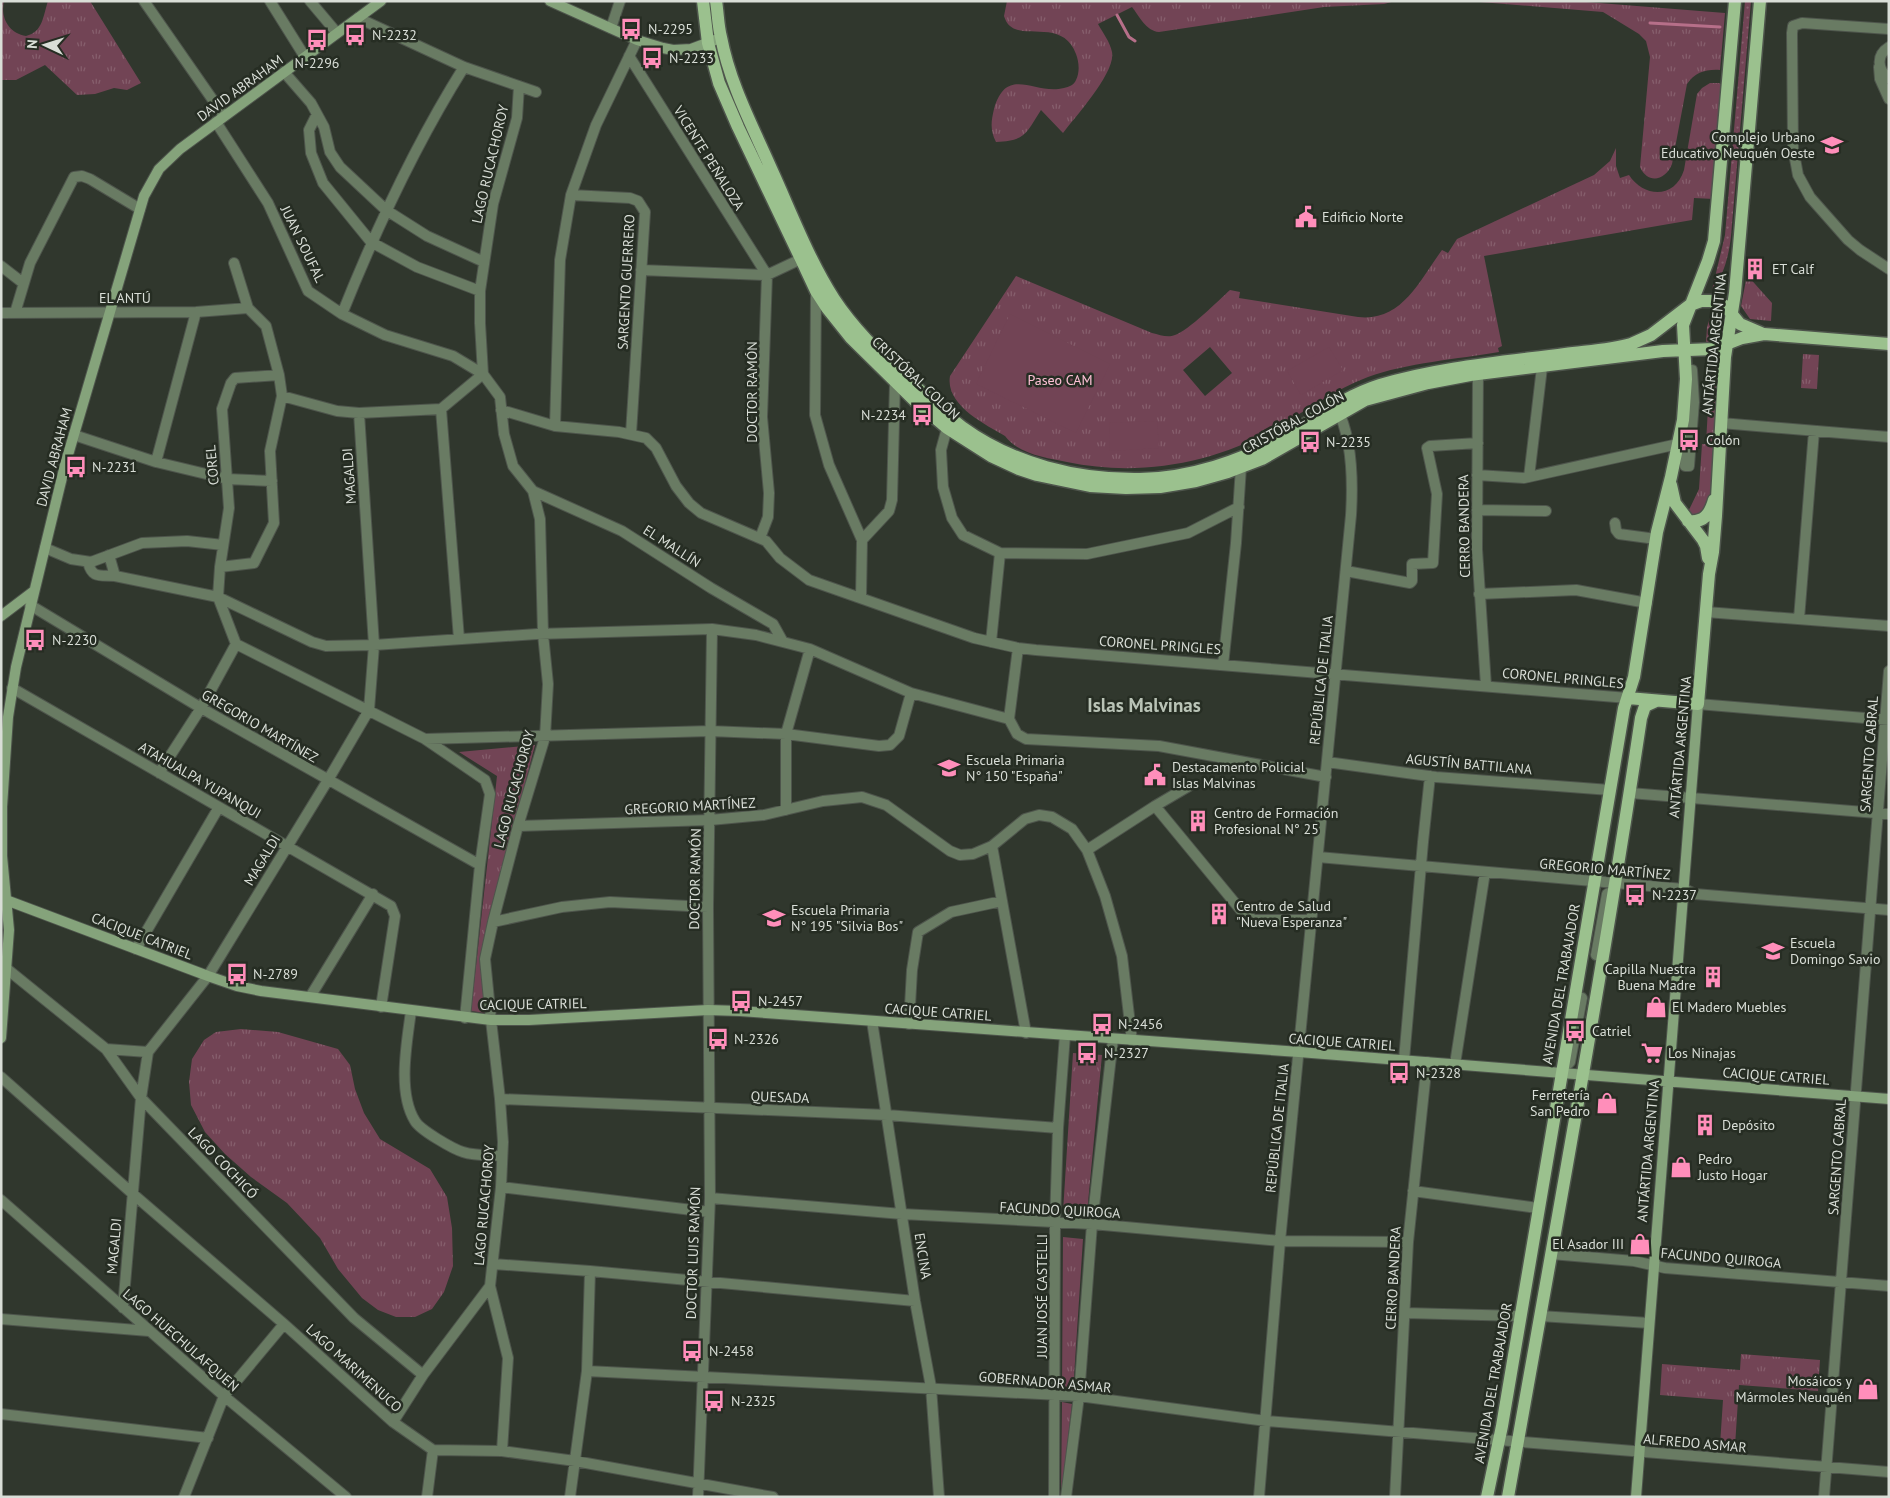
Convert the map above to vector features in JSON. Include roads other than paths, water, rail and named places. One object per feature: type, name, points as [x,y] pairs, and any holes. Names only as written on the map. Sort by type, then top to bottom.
[{"type":"main road","name":"DAVID ABRAHAM","points":[[1,1038],[9,930],[3,898],[3,780],[12,688],[30,605],[74,435],[140,209],[151,182],[159,169],[180,149],[381,1]]},
{"type":"main road","points":[[550,1],[637,40],[658,47],[674,50],[691,49],[714,40]]},
{"type":"main road","points":[[703,1],[714,40]]},
{"type":"main road","points":[[711,1],[714,40]]},
{"type":"main road","points":[[714,40],[716,1]]},
{"type":"main road","name":"ANTÁRTIDA ARGENTINA","points":[[1672,477],[1684,409],[1686,369],[1678,350],[1682,330],[1714,241],[1735,1]]},
{"type":"main road","name":"ANTÁRTIDA ARGENTINA","points":[[1636,1497],[1698,704],[1708,582],[1713,552],[1727,345],[1732,313],[1760,1]]},
{"type":"main road","name":"CRISTÓBAL COLÓN","points":[[714,40],[729,68],[746,112],[811,257],[836,301],[866,340],[950,418],[991,445],[1023,460],[1071,473],[1116,478],[1156,478],[1203,469],[1240,458],[1270,445],[1337,409],[1385,394],[1478,370],[1543,361],[1631,344],[1651,335],[1690,306],[1701,301],[1711,301],[1725,306],[1743,326],[1764,334]]},
{"type":"main road","name":"CRISTÓBAL COLÓN","points":[[714,40],[719,83],[816,291],[851,338],[895,382],[947,428],[977,449],[1019,469],[1053,479],[1090,486],[1160,487],[1196,481],[1241,467],[1276,452],[1337,409]]},
{"type":"main road","name":"CRISTÓBAL COLÓN","points":[[1543,361],[1678,350],[1714,349],[1742,338],[1764,334],[1889,344]]},
{"type":"main road","points":[[1672,477],[1671,490],[1673,500],[1706,546],[1708,582]]},
{"type":"main road","name":"AVENIDA DEL TRABAJADOR","points":[[1487,1497],[1499,1440],[1624,708],[1636,668],[1656,539],[1672,477]]},
{"type":"main road","points":[[1688,520],[1698,521],[1705,518],[1712,508],[1716,493]]},
{"type":"main road","points":[[1,616],[34,591]]},
{"type":"main road","name":"CORONEL PRINGLES","points":[[1628,698],[1698,704]]},
{"type":"main road","points":[[1508,1497],[1616,884],[1642,714],[1645,706],[1656,700]]},
{"type":"main road","name":"CACIQUE CATRIEL","points":[[3,898],[208,976],[249,989],[464,1018],[516,1020],[708,1010],[740,1011],[1889,1098]]},
{"type":"street","name":"JUAN SOUFAL","points":[[144,1],[220,119],[268,202],[308,291],[342,314],[385,335],[453,356],[483,374]]},
{"type":"street","points":[[270,1],[305,57]]},
{"type":"street","points":[[310,1],[337,33]]},
{"type":"street","points":[[611,28],[620,1]]},
{"type":"street","points":[[358,18],[464,67],[536,92]]},
{"type":"street","points":[[1889,29],[1799,23],[1792,28],[1793,148],[1798,175],[1810,197],[1848,240],[1889,269]]},
{"type":"street","points":[[555,426],[560,260],[571,195],[596,125],[637,40]]},
{"type":"street","points":[[1889,47],[1882,53],[1879,64],[1880,79],[1889,99]]},
{"type":"street","name":"VICENTE PEÑALOZA","points":[[628,56],[767,275]]},
{"type":"street","points":[[1879,64],[1883,74],[1889,78]]},
{"type":"street","points":[[342,314],[386,210],[448,92],[464,67]]},
{"type":"street","points":[[284,72],[311,103],[324,127],[330,152],[340,167],[386,210],[427,236],[484,262]]},
{"type":"street","name":"LAGO RUCACHOROY","points":[[394,1422],[423,1375],[490,1286],[501,1186],[503,1142],[485,959],[518,826],[545,737],[548,684],[543,634],[540,519],[533,491],[513,466],[504,434],[500,397],[483,374],[480,291],[492,204],[517,118],[519,86]]},
{"type":"street","points":[[317,114],[310,130],[311,153],[323,183],[371,242],[417,267],[480,291]]},
{"type":"street","points":[[15,313],[23,283],[36,252],[74,177],[82,176],[90,179],[140,209]]},
{"type":"street","name":"SARGENTO GUERRERO","points":[[571,195],[630,198],[638,201],[646,212],[631,434]]},
{"type":"street","points":[[641,270],[767,275],[801,259]]},
{"type":"street","points":[[220,567],[254,563],[274,523],[270,451],[282,396],[279,375],[266,326],[248,308],[234,263]]},
{"type":"street","points":[[1,266],[23,283]]},
{"type":"street","name":"DOCTOR RAMÓN","points":[[760,538],[768,517],[769,494],[762,418],[767,275]]},
{"type":"street","points":[[816,291],[815,415],[829,465],[862,540],[861,598]]},
{"type":"street","name":"EL ANTÚ","points":[[1,313],[196,312],[248,308]]},
{"type":"street","points":[[156,462],[196,312]]},
{"type":"street","points":[[1529,477],[1543,361]]},
{"type":"street","name":"CERRO BANDERA","points":[[1478,370],[1477,510],[1479,594],[1486,686]]},
{"type":"street","points":[[1692,370],[1693,407],[1689,466],[1685,466],[1692,370]]},
{"type":"street","points":[[282,396],[337,411],[359,414],[441,409],[483,374]]},
{"type":"street","name":"COREL","points":[[218,597],[220,567],[230,508],[222,410],[231,383],[235,378],[240,376],[279,375]]},
{"type":"street","points":[[862,540],[889,511],[892,500],[895,382]]},
{"type":"street","points":[[441,409],[460,639]]},
{"type":"street","name":"REPÚBLICA DE ITALIA","points":[[1259,1497],[1280,1240],[1352,507],[1352,480],[1343,425],[1337,409]]},
{"type":"street","name":"CORONEL PRINGLES","points":[[501,410],[555,426],[631,434],[646,438],[656,448],[676,486],[688,503],[701,514],[766,541],[780,558],[809,580],[974,638],[1018,648],[1628,698]]},
{"type":"street","name":"MAGALDI","points":[[123,1308],[141,1098],[148,1052],[208,976],[369,710],[374,645],[359,414]]},
{"type":"street","points":[[1721,424],[1889,437]]},
{"type":"street","points":[[947,428],[941,450],[943,487],[952,518],[963,535],[1000,553],[1087,554],[1188,533],[1239,507]]},
{"type":"street","points":[[1799,619],[1814,431]]},
{"type":"street","points":[[74,435],[156,462],[227,480],[272,481]]},
{"type":"street","points":[[1346,571],[1410,583],[1412,581],[1412,564],[1434,563],[1436,494],[1427,448],[1430,446],[1478,443]]},
{"type":"street","points":[[1477,476],[1529,477],[1678,444]]},
{"type":"street","points":[[1223,665],[1239,507],[1241,467]]},
{"type":"street","name":"EL MALLÍN","points":[[533,491],[622,531],[711,588],[773,624],[784,642]]},
{"type":"street","points":[[1477,510],[1546,511]]},
{"type":"street","points":[[1615,522],[1616,531],[1620,534],[1656,539]]},
{"type":"street","points":[[45,548],[71,559],[91,562],[142,543],[187,541],[223,545]]},
{"type":"street","points":[[991,642],[1000,553]]},
{"type":"street","points":[[109,555],[115,576]]},
{"type":"street","points":[[88,562],[90,571],[94,575],[115,576],[218,597],[312,642],[326,646],[374,645],[543,634],[712,629],[756,635],[810,649],[911,693],[1010,718]]},
{"type":"street","points":[[1479,594],[1576,590],[1646,603]]},
{"type":"street","points":[[218,597],[236,644],[425,739],[485,780],[490,794],[480,865],[464,1018]]},
{"type":"street","name":"GREGORIO MARTÍNEZ","points":[[30,605],[201,708],[480,865]]},
{"type":"street","points":[[1706,612],[1889,626]]},
{"type":"street","name":"DOCTOR RAMÓN","points":[[708,1010],[712,629]]},
{"type":"street","points":[[159,773],[201,708],[236,644]]},
{"type":"street","points":[[1018,648],[1010,718],[1017,734],[1026,738],[1159,746],[1326,777]]},
{"type":"street","points":[[786,810],[786,734],[810,649]]},
{"type":"street","name":"SARGENTO CABRAL","points":[[1824,1497],[1870,908],[1887,719],[1889,671]]},
{"type":"street","name":"ATAHUALPA YUPANQUI","points":[[12,688],[391,906],[395,916],[381,1006]]},
{"type":"street","points":[[425,739],[710,731],[786,734],[880,746],[890,745],[899,736],[911,693]]},
{"type":"street","name":"CORONEL PRINGLES","points":[[1698,704],[1887,719]]},
{"type":"street","name":"AGUSTÍN BATTILANA","points":[[1327,762],[1430,776],[1610,790]]},
{"type":"street","points":[[1404,1060],[1420,867],[1430,776]]},
{"type":"street","points":[[1087,850],[1189,786]]},
{"type":"street","points":[[1630,793],[1889,814]]},
{"type":"street","name":"GREGORIO MARTÍNEZ","points":[[518,826],[710,820],[764,815],[824,801],[862,797],[886,805],[950,851],[960,855],[973,854],[992,846]]},
{"type":"street","points":[[1155,806],[1244,914],[1254,920],[1312,920]]},
{"type":"street","points":[[136,949],[219,807]]},
{"type":"street","points":[[1026,1033],[992,846],[1025,819],[1039,815],[1052,817],[1072,829],[1087,850],[1105,896],[1122,956],[1132,1041]]},
{"type":"street","name":"GREGORIO MARTÍNEZ","points":[[1318,857],[1684,889],[1695,894],[1889,910]]},
{"type":"street","points":[[1455,1064],[1485,872]]},
{"type":"street","points":[[1609,893],[1611,895],[1601,956],[1596,955],[1607,894],[1609,893]]},
{"type":"street","points":[[310,997],[373,894]]},
{"type":"street","points":[[910,1024],[912,970],[918,932],[950,912],[1002,901]]},
{"type":"street","points":[[493,922],[562,907],[610,902],[708,907]]},
{"type":"street","name":"LAGO COCHICÓ","points":[[7,969],[106,1049],[141,1098],[354,1318],[423,1375]]},
{"type":"street","points":[[1577,997],[1582,998],[1570,1062],[1568,1064],[1566,1062],[1577,997]]},
{"type":"street","points":[[411,1010],[404,1073],[407,1096],[415,1122],[436,1138],[464,1152],[502,1156]]},
{"type":"street","name":"DOCTOR LUIS RAMÓN","points":[[698,1497],[710,1198],[708,1010]]},
{"type":"street","name":"ENCINA","points":[[872,1021],[915,1301],[931,1388],[939,1497]]},
{"type":"street","name":"JUAN JOSÉ CASTELLI","points":[[1054,1497],[1056,1395],[1055,1223],[1058,1128],[1065,1035]]},
{"type":"street","points":[[1066,1497],[1079,1396],[1092,1224],[1113,1039]]},
{"type":"street","points":[[106,1049],[148,1052]]},
{"type":"street","name":"CERRO BANDERA","points":[[1395,1497],[1408,1242],[1427,1062]]},
{"type":"street","name":"LAGO MARIMENUCO","points":[[1,1077],[394,1422],[433,1450]]},
{"type":"street","name":"QUESADA","points":[[500,1099],[887,1115],[1058,1128]]},
{"type":"street","points":[[501,1186],[709,1212]]},
{"type":"street","points":[[1413,1192],[1538,1208]]},
{"type":"street","name":"FACUNDO QUIROGA","points":[[710,1198],[902,1214],[1092,1224],[1280,1240],[1408,1242]]},
{"type":"street","name":"LAGO HUECHULAFQUEN","points":[[1,1200],[224,1396],[346,1497]]},
{"type":"street","name":"FACUNDO QUIROGA","points":[[1551,1254],[1634,1261],[1654,1266],[1889,1286]]},
{"type":"street","points":[[493,1264],[915,1301]]},
{"type":"street","points":[[570,1497],[587,1371],[590,1271]]},
{"type":"street","points":[[490,1286],[508,1358],[502,1451]]},
{"type":"street","points":[[1405,1313],[1520,1316]]},
{"type":"street","points":[[1540,1316],[1649,1323]]},
{"type":"street","points":[[1,1319],[149,1330]]},
{"type":"street","points":[[184,1497],[224,1396],[284,1324]]},
{"type":"street","name":"GOBERNADOR ASMAR","points":[[587,1371],[1079,1396],[1266,1421],[1499,1440]]},
{"type":"street","points":[[1,1414],[208,1438]]},
{"type":"street","name":"ALFREDO ASMAR","points":[[1499,1440],[1889,1472]]},
{"type":"street","points":[[427,1497],[433,1450],[502,1451],[576,1461],[773,1497]]},
{"type":"waterway","points":[[1117,15],[1129,37],[1135,41]]},
{"type":"waterway","points":[[1650,23],[1720,27]]},
{"type":"place","name":"N-2295","points":[[631,29]]},
{"type":"place","name":"N-2232","points":[[355,35]]},
{"type":"place","name":"N-2296","points":[[317,40]]},
{"type":"place","name":"N-2233","points":[[652,58]]},
{"type":"place","name":"Complejo Urbano Educativo Neuquén Oeste","points":[[1832,145]]},
{"type":"place","name":"Edificio Norte","points":[[1306,217]]},
{"type":"place","name":"ET Calf","points":[[1755,269]]},
{"type":"place","name":"N-2234","points":[[922,415]]},
{"type":"place","name":"Colón","points":[[1689,440]]},
{"type":"place","name":"N-2235","points":[[1310,442]]},
{"type":"place","name":"N-2231","points":[[76,467]]},
{"type":"place","name":"N-2230","points":[[35,640]]},
{"type":"place","name":"Escuela Primaria N° 150 \"España\"","points":[[949,768]]},
{"type":"place","name":"Destacamento Policial Islas Malvinas","points":[[1155,775]]},
{"type":"place","name":"Centro de Formación Profesional N° 25","points":[[1198,821]]},
{"type":"place","name":"N-2237","points":[[1635,895]]},
{"type":"place","name":"Centro de Salud \"Nueva Esperanza\"","points":[[1219,914]]},
{"type":"place","name":"Escuela Primaria N° 195 \"Silvia Bos\"","points":[[774,918]]},
{"type":"place","name":"Escuela Domingo Savio","points":[[1773,951]]},
{"type":"place","name":"N-2789","points":[[237,974]]},
{"type":"place","name":"Capilla Nuestra Buena Madre","points":[[1713,977]]},
{"type":"place","name":"N-2457","points":[[741,1001]]},
{"type":"place","name":"El Madero Muebles","points":[[1656,1007]]},
{"type":"place","name":"N-2456","points":[[1102,1024]]},
{"type":"place","name":"Catriel","points":[[1575,1031]]},
{"type":"place","name":"N-2326","points":[[718,1039]]},
{"type":"place","name":"N-2327","points":[[1087,1053]]},
{"type":"place","name":"Los Ninajas","points":[[1652,1053]]},
{"type":"place","name":"N-2328","points":[[1399,1073]]},
{"type":"place","name":"Ferretería San Pedro","points":[[1607,1103]]},
{"type":"place","name":"Depósito","points":[[1705,1125]]},
{"type":"place","name":"Pedro Justo Hogar","points":[[1681,1167]]},
{"type":"place","name":"El Asador III","points":[[1640,1244]]},
{"type":"place","name":"N-2458","points":[[692,1351]]},
{"type":"place","name":"Mosáicos y Mármoles Neuquén","points":[[1868,1389]]},
{"type":"place","name":"N-2325","points":[[714,1401]]},
{"type":"district","name":"Islas Malvinas","points":[[1144,705]]},
{"type":"park label","name":"Paseo CAM","points":[[1060,380]]}]
